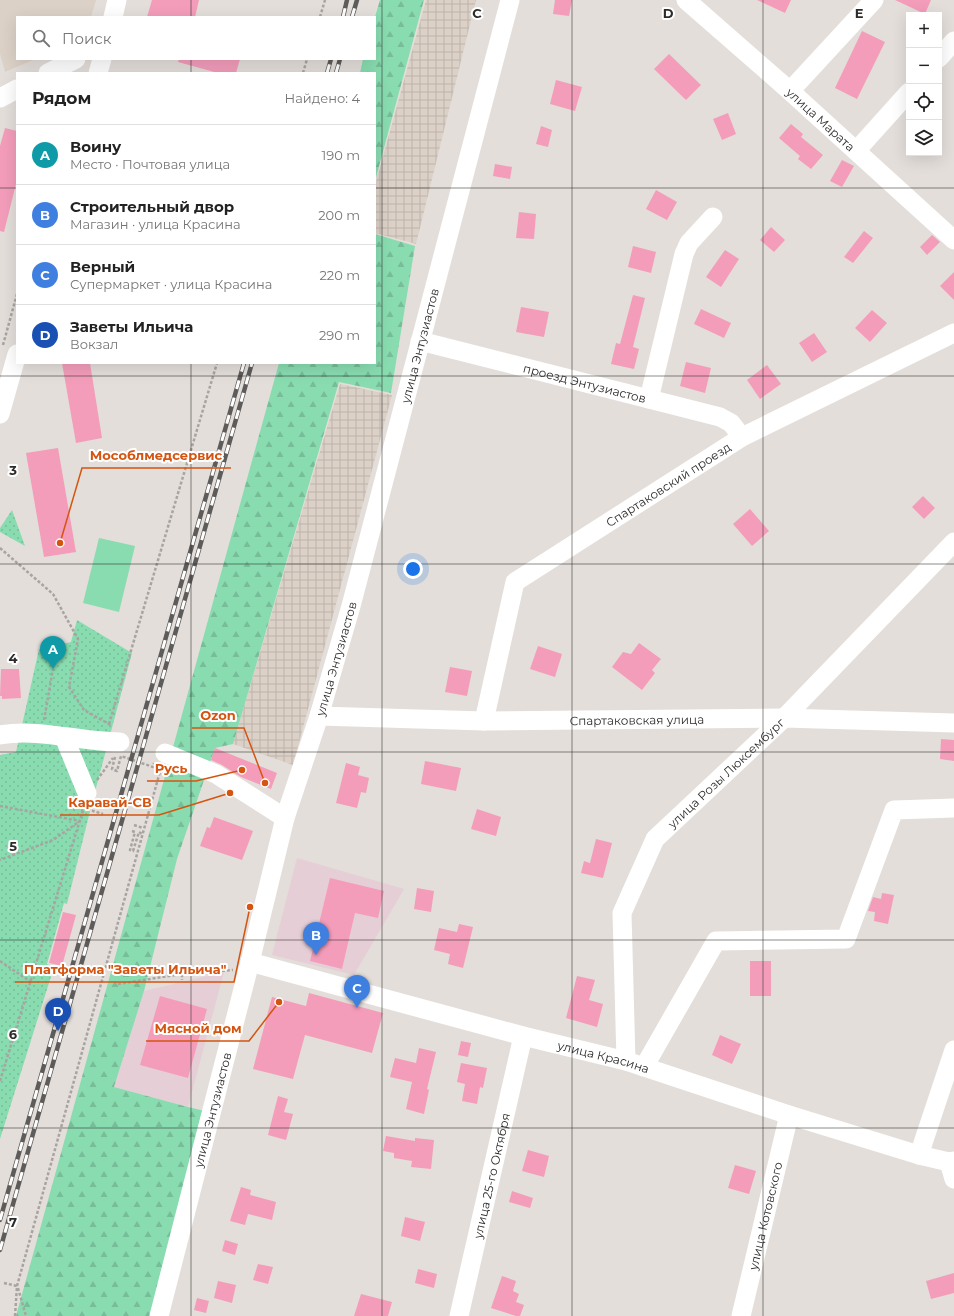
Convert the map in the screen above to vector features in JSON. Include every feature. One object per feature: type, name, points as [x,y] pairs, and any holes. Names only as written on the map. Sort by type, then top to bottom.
[{"type":"street","points":[[113,16],[117,0]]},
{"type":"street","name":"улица Энтузиастов","points":[[159,1316],[249,966],[285,818],[319,716],[351,606],[510,0]]},
{"type":"street","points":[[790,91],[874,0]]},
{"type":"street","name":"улица Марата","points":[[697,4],[954,240]]},
{"type":"street","points":[[942,55],[954,41]]},
{"type":"street","points":[[50,72],[74,60]]},
{"type":"street","points":[[98,72],[102,60]]},
{"type":"street","points":[[0,98],[16,90]]},
{"type":"street","points":[[856,151],[906,95]]},
{"type":"street","points":[[649,399],[684,254],[689,243],[713,217]]},
{"type":"street","name":"Спартаковский проезд","points":[[484,721],[516,582],[742,437],[954,333]]},
{"type":"street","name":"проезд Энтузиастов","points":[[420,341],[720,417],[731,423],[742,437]]},
{"type":"street","points":[[0,414],[10,352]]},
{"type":"street","name":"улица Розы Люксембург","points":[[626,1060],[622,913],[655,839],[784,718],[954,542]]},
{"type":"street","name":"Спартаковская улица","points":[[319,716],[484,721],[784,718],[954,723]]},
{"type":"street","points":[[0,735],[14,732],[118,742]]},
{"type":"street","points":[[64,737],[87,793]]},
{"type":"street","points":[[165,752],[216,774],[285,818]]},
{"type":"street","points":[[644,1067],[716,942],[846,939],[894,810],[954,808]]},
{"type":"street","name":"улица Красина","points":[[249,966],[523,1036],[626,1060],[952,1167]]},
{"type":"street","name":"улица 25-го Октября","points":[[459,1316],[523,1036]]},
{"type":"street","points":[[919,1155],[954,1050]]},
{"type":"street","name":"улица Котовского","points":[[741,1316],[790,1115]]},
{"type":"path","points":[[320,16],[325,0]]},
{"type":"path","points":[[303,72],[307,60]]},
{"type":"path","points":[[10,352],[16,302]]},
{"type":"path","points":[[109,724],[217,364]]},
{"type":"path","points":[[0,548],[53,594],[78,639],[69,688],[84,710],[109,724],[116,734],[118,742],[112,769],[118,771],[121,756],[153,767],[158,750],[165,752],[17,1286],[15,1316]]},
{"type":"path","points":[[45,714],[53,669]]},
{"type":"path","points":[[0,1081],[80,821],[87,793],[113,758],[118,742]]},
{"type":"path","points":[[0,806],[80,821]]},
{"type":"path","points":[[94,811],[103,814]]},
{"type":"path","points":[[0,860],[53,840],[80,821]]},
{"type":"path","points":[[134,825],[143,828]]},
{"type":"path","points":[[132,831],[135,832],[130,850],[133,851],[139,832],[142,834]]},
{"type":"path","points":[[0,961],[30,982]]},
{"type":"path","points":[[118,984],[249,966]]},
{"type":"path","points":[[182,974],[182,980]]},
{"type":"path","points":[[4,1283],[17,1286]]},
{"type":"path","points":[[17,1286],[26,1316]]},
{"type":"shaded area","points":[[0,0],[96,0],[91,16],[16,16],[16,60],[33,60],[5,72],[0,54]]},
{"type":"shaded area","points":[[426,0],[476,0],[416,244],[376,233],[376,182]]},
{"type":"shaded area","points":[[340,384],[392,395],[293,765],[233,744]]},
{"type":"shaded area","points":[[297,858],[404,889],[354,975],[272,955]]},
{"type":"shaded area","points":[[224,972],[188,1107],[114,1087],[144,991]]},
{"type":"green space","points":[[380,0],[424,0],[376,177],[376,72],[360,72],[363,60],[376,60],[375,16]]},
{"type":"green space","points":[[376,234],[415,246],[391,393],[339,382],[233,744],[215,748],[177,859],[144,991],[114,1087],[205,1111],[152,1316],[16,1316],[279,364],[376,364]]},
{"type":"green space","points":[[12,510],[25,546],[0,532],[0,528]]},
{"type":"green space","points":[[99,538],[135,546],[119,612],[83,603]]},
{"type":"green space","points":[[77,620],[132,653],[67,904],[64,903],[47,964],[54,967],[0,1139],[0,755],[16,752],[39,649],[71,642]]},
{"type":"building","points":[[152,0],[199,0],[195,16],[147,16]]},
{"type":"building","points":[[555,0],[572,0],[569,16],[553,14]]},
{"type":"building","points":[[757,0],[791,0],[785,13]]},
{"type":"building","points":[[895,0],[931,0],[926,12],[921,12]]},
{"type":"building","points":[[862,31],[885,42],[857,99],[835,88]]},
{"type":"building","points":[[669,54],[701,85],[686,100],[654,69]]},
{"type":"building","points":[[179,60],[240,60],[236,72],[214,72],[178,62]]},
{"type":"building","points":[[556,80],[582,87],[575,111],[550,104]]},
{"type":"building","points":[[728,113],[736,134],[722,140],[713,119]]},
{"type":"building","points":[[791,124],[803,134],[801,137],[823,155],[811,169],[798,159],[800,156],[779,138]]},
{"type":"building","points":[[541,126],[552,130],[548,147],[536,144]]},
{"type":"building","points":[[5,128],[16,131],[16,184],[4,232],[0,231],[0,146]]},
{"type":"building","points":[[842,160],[854,166],[842,187],[830,181]]},
{"type":"building","points":[[495,164],[512,167],[510,179],[493,176]]},
{"type":"building","points":[[656,190],[677,202],[667,220],[646,209]]},
{"type":"building","points":[[519,212],[536,214],[534,239],[516,238]]},
{"type":"building","points":[[771,227],[785,240],[774,252],[760,240]]},
{"type":"building","points":[[864,231],[873,238],[853,263],[844,257]]},
{"type":"building","points":[[932,235],[940,242],[927,255],[920,247]]},
{"type":"building","points":[[633,246],[656,252],[651,273],[628,267]]},
{"type":"building","points":[[725,250],[739,259],[721,287],[706,277]]},
{"type":"building","points":[[954,272],[954,300],[940,286]]},
{"type":"building","points":[[633,295],[645,298],[633,347],[639,349],[634,369],[611,364],[616,343],[620,344]]},
{"type":"building","points":[[521,307],[549,312],[544,337],[516,332]]},
{"type":"building","points":[[701,309],[731,323],[724,338],[694,324]]},
{"type":"building","points":[[872,310],[887,323],[870,342],[855,328]]},
{"type":"building","points":[[814,333],[827,352],[812,362],[799,343]]},
{"type":"building","points":[[686,362],[711,368],[705,393],[680,386]]},
{"type":"building","points":[[62,364],[90,364],[102,438],[76,443]]},
{"type":"building","points":[[767,365],[781,384],[760,399],[747,380]]},
{"type":"building","points":[[58,448],[76,552],[44,557],[26,453]]},
{"type":"building","points":[[923,496],[935,508],[924,519],[912,507]]},
{"type":"building","points":[[750,509],[769,531],[752,546],[733,524]]},
{"type":"building","points":[[639,643],[661,659],[652,670],[655,673],[642,690],[612,667],[623,652],[631,654]]},
{"type":"building","points":[[538,646],[562,654],[555,677],[530,669]]},
{"type":"building","points":[[450,667],[472,671],[467,696],[445,692]]},
{"type":"building","points":[[1,669],[19,669],[21,698],[2,699],[2,696],[0,696]]},
{"type":"building","points":[[941,739],[954,740],[954,761],[940,759]]},
{"type":"building","points":[[215,748],[277,773],[271,789],[241,777],[211,760]]},
{"type":"building","points":[[425,761],[461,768],[456,791],[421,784]]},
{"type":"building","points":[[346,763],[360,767],[358,775],[369,778],[366,793],[361,792],[357,808],[336,803]]},
{"type":"building","points":[[477,809],[501,817],[496,836],[471,829]]},
{"type":"building","points":[[214,817],[253,831],[242,860],[200,846],[207,827],[210,828]]},
{"type":"building","points":[[596,839],[612,843],[603,878],[581,873],[584,861],[590,863]]},
{"type":"building","points":[[330,878],[384,891],[378,918],[355,913],[342,969],[310,961]]},
{"type":"building","points":[[417,888],[434,891],[431,912],[414,909]]},
{"type":"building","points":[[882,893],[894,895],[888,924],[874,921],[875,912],[868,911],[873,897],[881,899]]},
{"type":"building","points":[[63,912],[76,915],[62,966],[49,963]]},
{"type":"building","points":[[459,924],[473,927],[463,968],[448,964],[450,954],[434,950],[439,928],[457,932]]},
{"type":"building","points":[[750,961],[771,961],[771,996],[750,996]]},
{"type":"building","points":[[577,976],[595,980],[589,1000],[603,1004],[597,1027],[566,1018]]},
{"type":"building","points":[[309,993],[383,1013],[372,1053],[305,1035],[293,1079],[253,1069],[272,997],[306,1006]]},
{"type":"building","points":[[160,996],[207,1009],[188,1078],[140,1065]]},
{"type":"building","points":[[720,1035],[741,1044],[732,1064],[712,1055]]},
{"type":"building","points":[[461,1041],[471,1043],[468,1057],[458,1055]]},
{"type":"building","points":[[419,1048],[436,1052],[427,1089],[429,1090],[424,1114],[406,1109],[412,1082],[390,1077],[395,1058],[416,1063]]},
{"type":"building","points":[[461,1063],[487,1068],[483,1088],[480,1087],[477,1104],[462,1101],[465,1084],[457,1082]]},
{"type":"building","points":[[278,1096],[288,1099],[284,1112],[293,1114],[286,1140],[268,1135]]},
{"type":"building","points":[[386,1136],[415,1141],[415,1138],[434,1140],[431,1169],[411,1167],[412,1161],[394,1158],[394,1153],[383,1151]]},
{"type":"building","points":[[528,1150],[549,1156],[544,1177],[522,1171]]},
{"type":"building","points":[[735,1165],[756,1171],[749,1194],[728,1188]]},
{"type":"building","points":[[241,1187],[251,1190],[250,1195],[276,1202],[272,1220],[248,1214],[245,1225],[230,1221]]},
{"type":"building","points":[[512,1191],[533,1198],[530,1208],[509,1202]]},
{"type":"building","points":[[405,1217],[425,1222],[420,1241],[401,1236]]},
{"type":"building","points":[[225,1240],[238,1244],[235,1255],[222,1251]]},
{"type":"building","points":[[258,1264],[273,1267],[268,1284],[253,1280]]},
{"type":"building","points":[[418,1269],[437,1274],[434,1288],[415,1283]]},
{"type":"building","points":[[954,1273],[954,1293],[931,1299],[926,1281]]},
{"type":"building","points":[[502,1276],[516,1281],[513,1291],[519,1294],[516,1302],[524,1305],[520,1316],[491,1308]]},
{"type":"building","points":[[218,1281],[236,1285],[232,1303],[214,1298]]},
{"type":"building","points":[[361,1294],[392,1302],[388,1316],[354,1316]]},
{"type":"building","points":[[197,1298],[209,1301],[206,1313],[194,1310]]},
{"type":"railway","points":[[343,16],[347,0]]},
{"type":"railway","points":[[352,16],[357,0]]},
{"type":"railway","points":[[327,72],[331,60]]},
{"type":"railway","points":[[336,72],[340,60]]},
{"type":"railway","points":[[0,1220],[244,364]]},
{"type":"railway","points":[[0,1250],[252,364]]},
{"type":"place","name":"Мособлмедсервис","points":[[60,543]]},
{"type":"place","name":"Воину","points":[[53,669]]},
{"type":"place","name":"Русь","points":[[242,770]]},
{"type":"place","name":"Ozon","points":[[265,783]]},
{"type":"place","name":"Каравай-СВ","points":[[230,793]]},
{"type":"place","name":"Платформа \"Заветы Ильича\"","points":[[250,907]]},
{"type":"place","name":"Строительный двор","points":[[316,955]]},
{"type":"place","name":"Мясной дом","points":[[279,1002]]},
{"type":"place","name":"Верный","points":[[357,1008]]},
{"type":"place","name":"Заветы Ильича","points":[[58,1031]]}]
